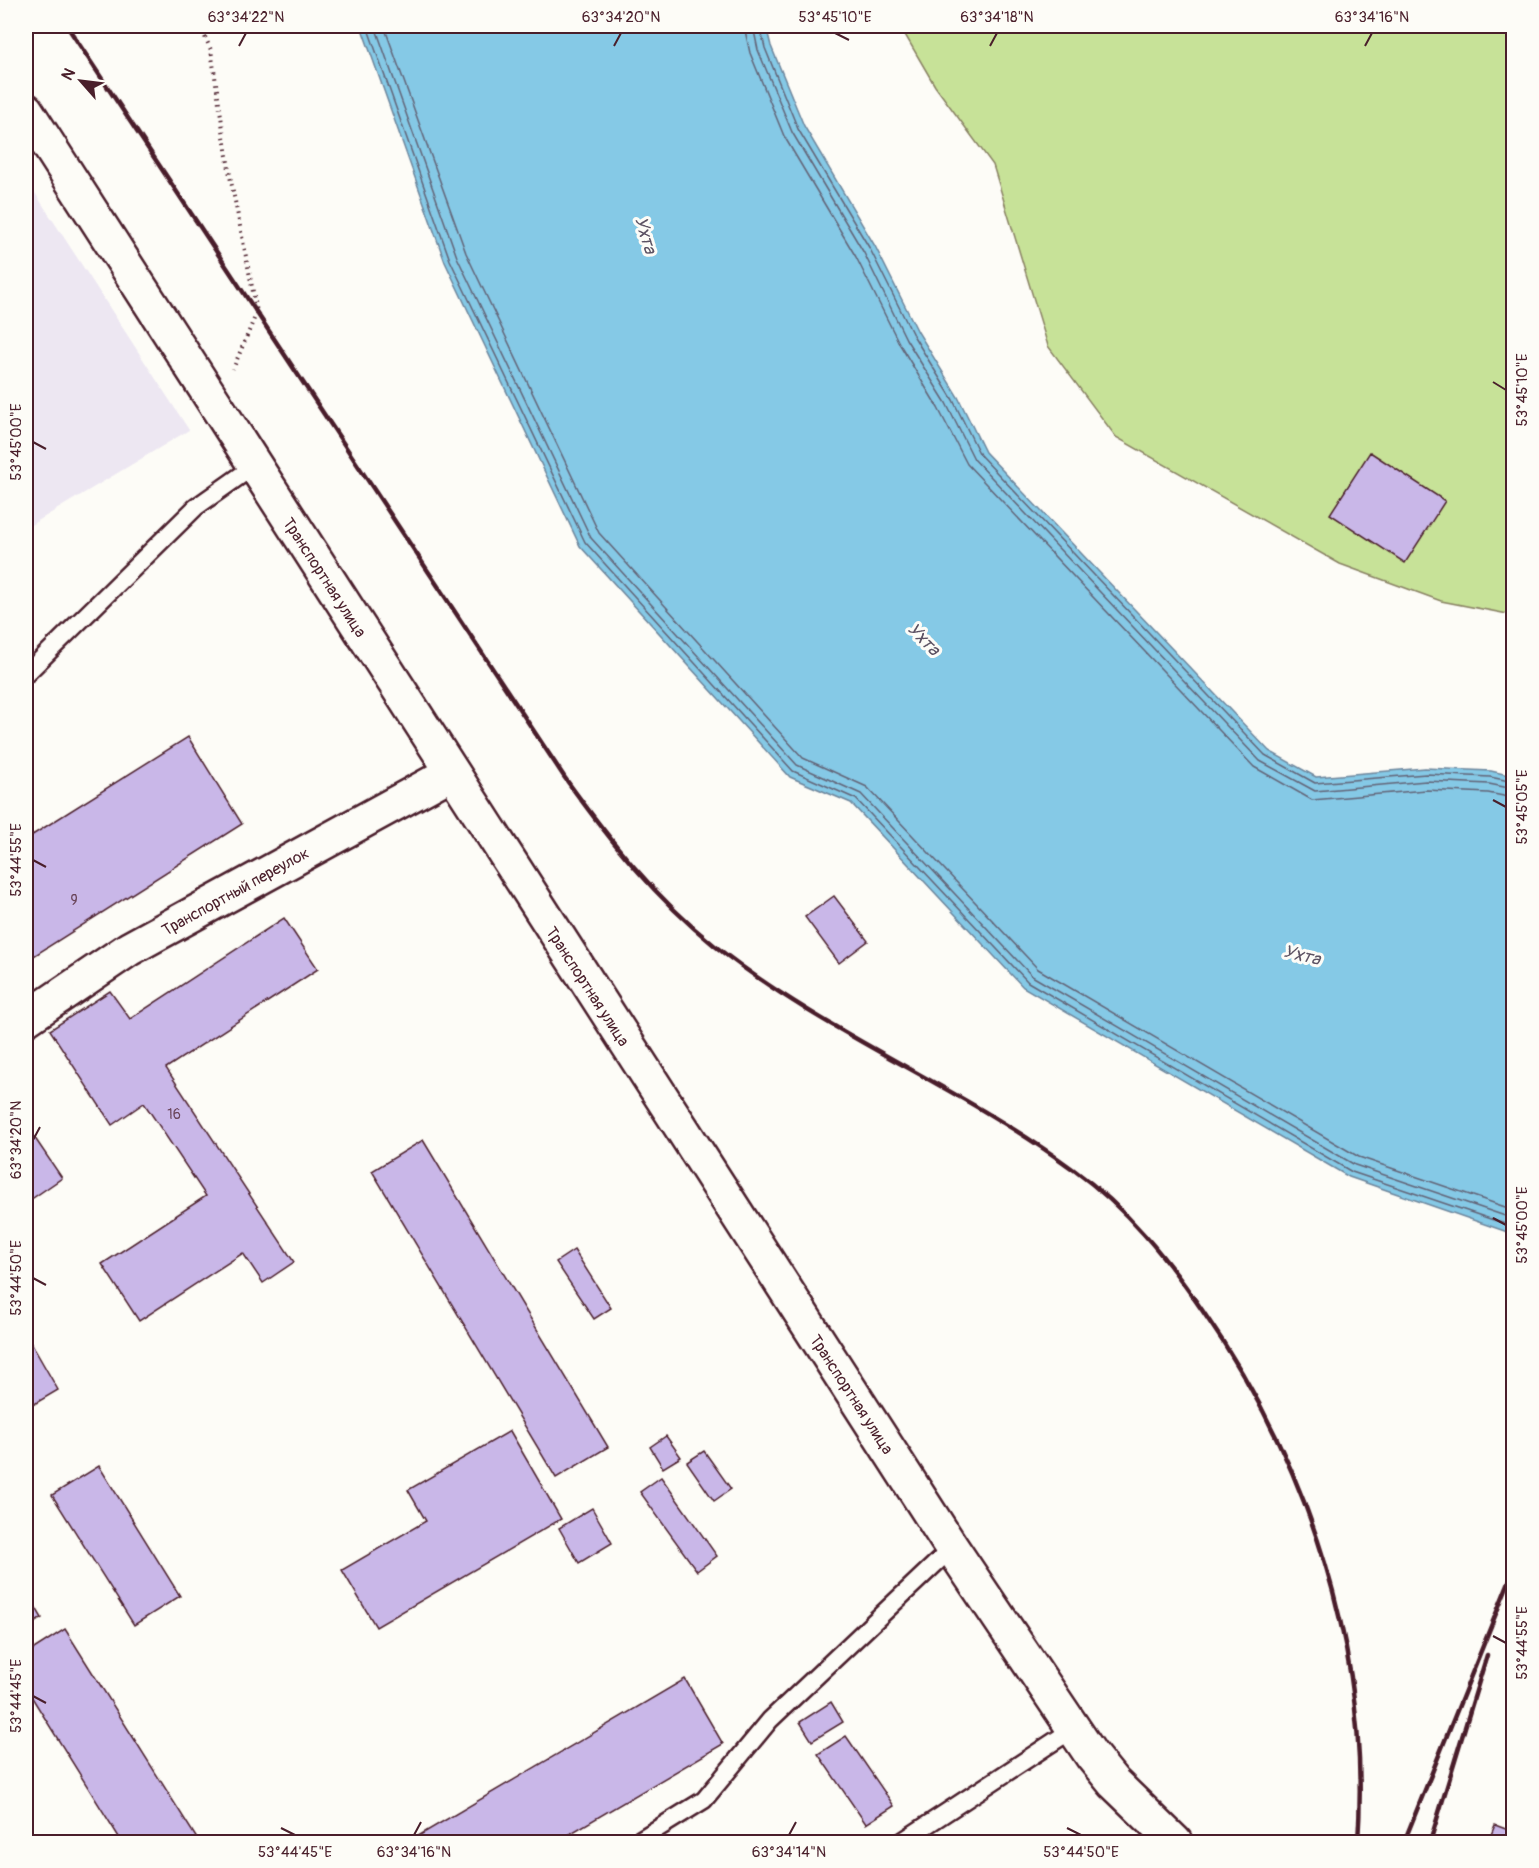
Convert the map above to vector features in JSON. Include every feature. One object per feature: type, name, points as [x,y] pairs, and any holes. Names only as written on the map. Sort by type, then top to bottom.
[{"type":"street","name":"Транспортная улица","points":[[26,110],[952,1548],[1073,1730],[1114,1783],[1175,1842]]},
{"type":"street","name":"Транспортный переулок","points":[[26,1019],[129,949],[451,773]]},
{"type":"lane","points":[[26,674],[196,507],[254,466]]},
{"type":"lane","points":[[636,1842],[704,1800],[770,1720],[952,1548]]},
{"type":"lane","points":[[901,1842],[1073,1730]]},
{"type":"path","points":[[200,26],[211,50],[230,176],[257,312],[217,408]]},
{"type":"shaded area","points":[[26,179],[189,430],[26,528]]},
{"type":"green space","points":[[900,26],[1513,26],[1513,615],[1441,601],[1340,564],[1116,437],[1048,346],[993,165],[935,86]]},
{"type":"water","name":"Ухта","points":[[361,26],[766,26],[771,46],[804,126],[875,246],[918,332],[958,397],[985,452],[1269,751],[1316,777],[1425,768],[1491,771],[1513,776],[1513,1234],[1349,1177],[1023,987],[851,803],[790,777],[580,546],[445,262]]},
{"type":"building","points":[[1370,452],[1445,501],[1405,563],[1330,514]]},
{"type":"building","points":[[188,737],[242,824],[26,961],[26,839]]},
{"type":"building","points":[[834,896],[868,941],[839,963],[805,917]]},
{"type":"building","points":[[284,918],[318,969],[166,1068],[294,1262],[263,1283],[243,1253],[139,1321],[102,1264],[206,1196],[144,1103],[112,1125],[50,1030],[110,991],[130,1019]]},
{"type":"building","points":[[26,1125],[62,1178],[30,1200],[26,1194]]},
{"type":"building","points":[[423,1140],[608,1447],[556,1478],[372,1171]]},
{"type":"building","points":[[574,1250],[611,1308],[594,1319],[556,1262]]},
{"type":"building","points":[[26,1334],[58,1390],[26,1409]]},
{"type":"building","points":[[510,1431],[561,1519],[376,1627],[342,1570],[426,1521],[408,1490]]},
{"type":"building","points":[[666,1436],[681,1457],[663,1468],[650,1447]]},
{"type":"building","points":[[704,1451],[731,1489],[714,1501],[687,1462]]},
{"type":"building","points":[[99,1466],[180,1596],[134,1625],[52,1495]]},
{"type":"building","points":[[661,1477],[717,1556],[697,1571],[640,1492]]},
{"type":"building","points":[[592,1508],[612,1543],[579,1563],[559,1528]]},
{"type":"building","points":[[26,1591],[42,1618],[26,1628]]},
{"type":"building","points":[[65,1629],[199,1842],[122,1842],[26,1688],[26,1654]]},
{"type":"building","points":[[685,1679],[723,1744],[556,1842],[408,1842]]},
{"type":"building","points":[[831,1702],[843,1722],[812,1741],[800,1722]]},
{"type":"building","points":[[846,1736],[894,1806],[866,1824],[818,1754]]},
{"type":"building","points":[[1495,1825],[1514,1832],[1513,1842],[1488,1842]]},
{"type":"railway","points":[[67,26],[565,778],[634,867],[693,928],[757,977],[801,1006],[985,1112],[1074,1170],[1128,1217],[1188,1290],[1240,1369],[1273,1432],[1302,1496],[1325,1563],[1343,1632],[1354,1701],[1359,1771],[1358,1842]]},
{"type":"railway","points":[[1404,1842],[1514,1569]]},
{"type":"railway","points":[[1430,1842],[1487,1655]]}]
